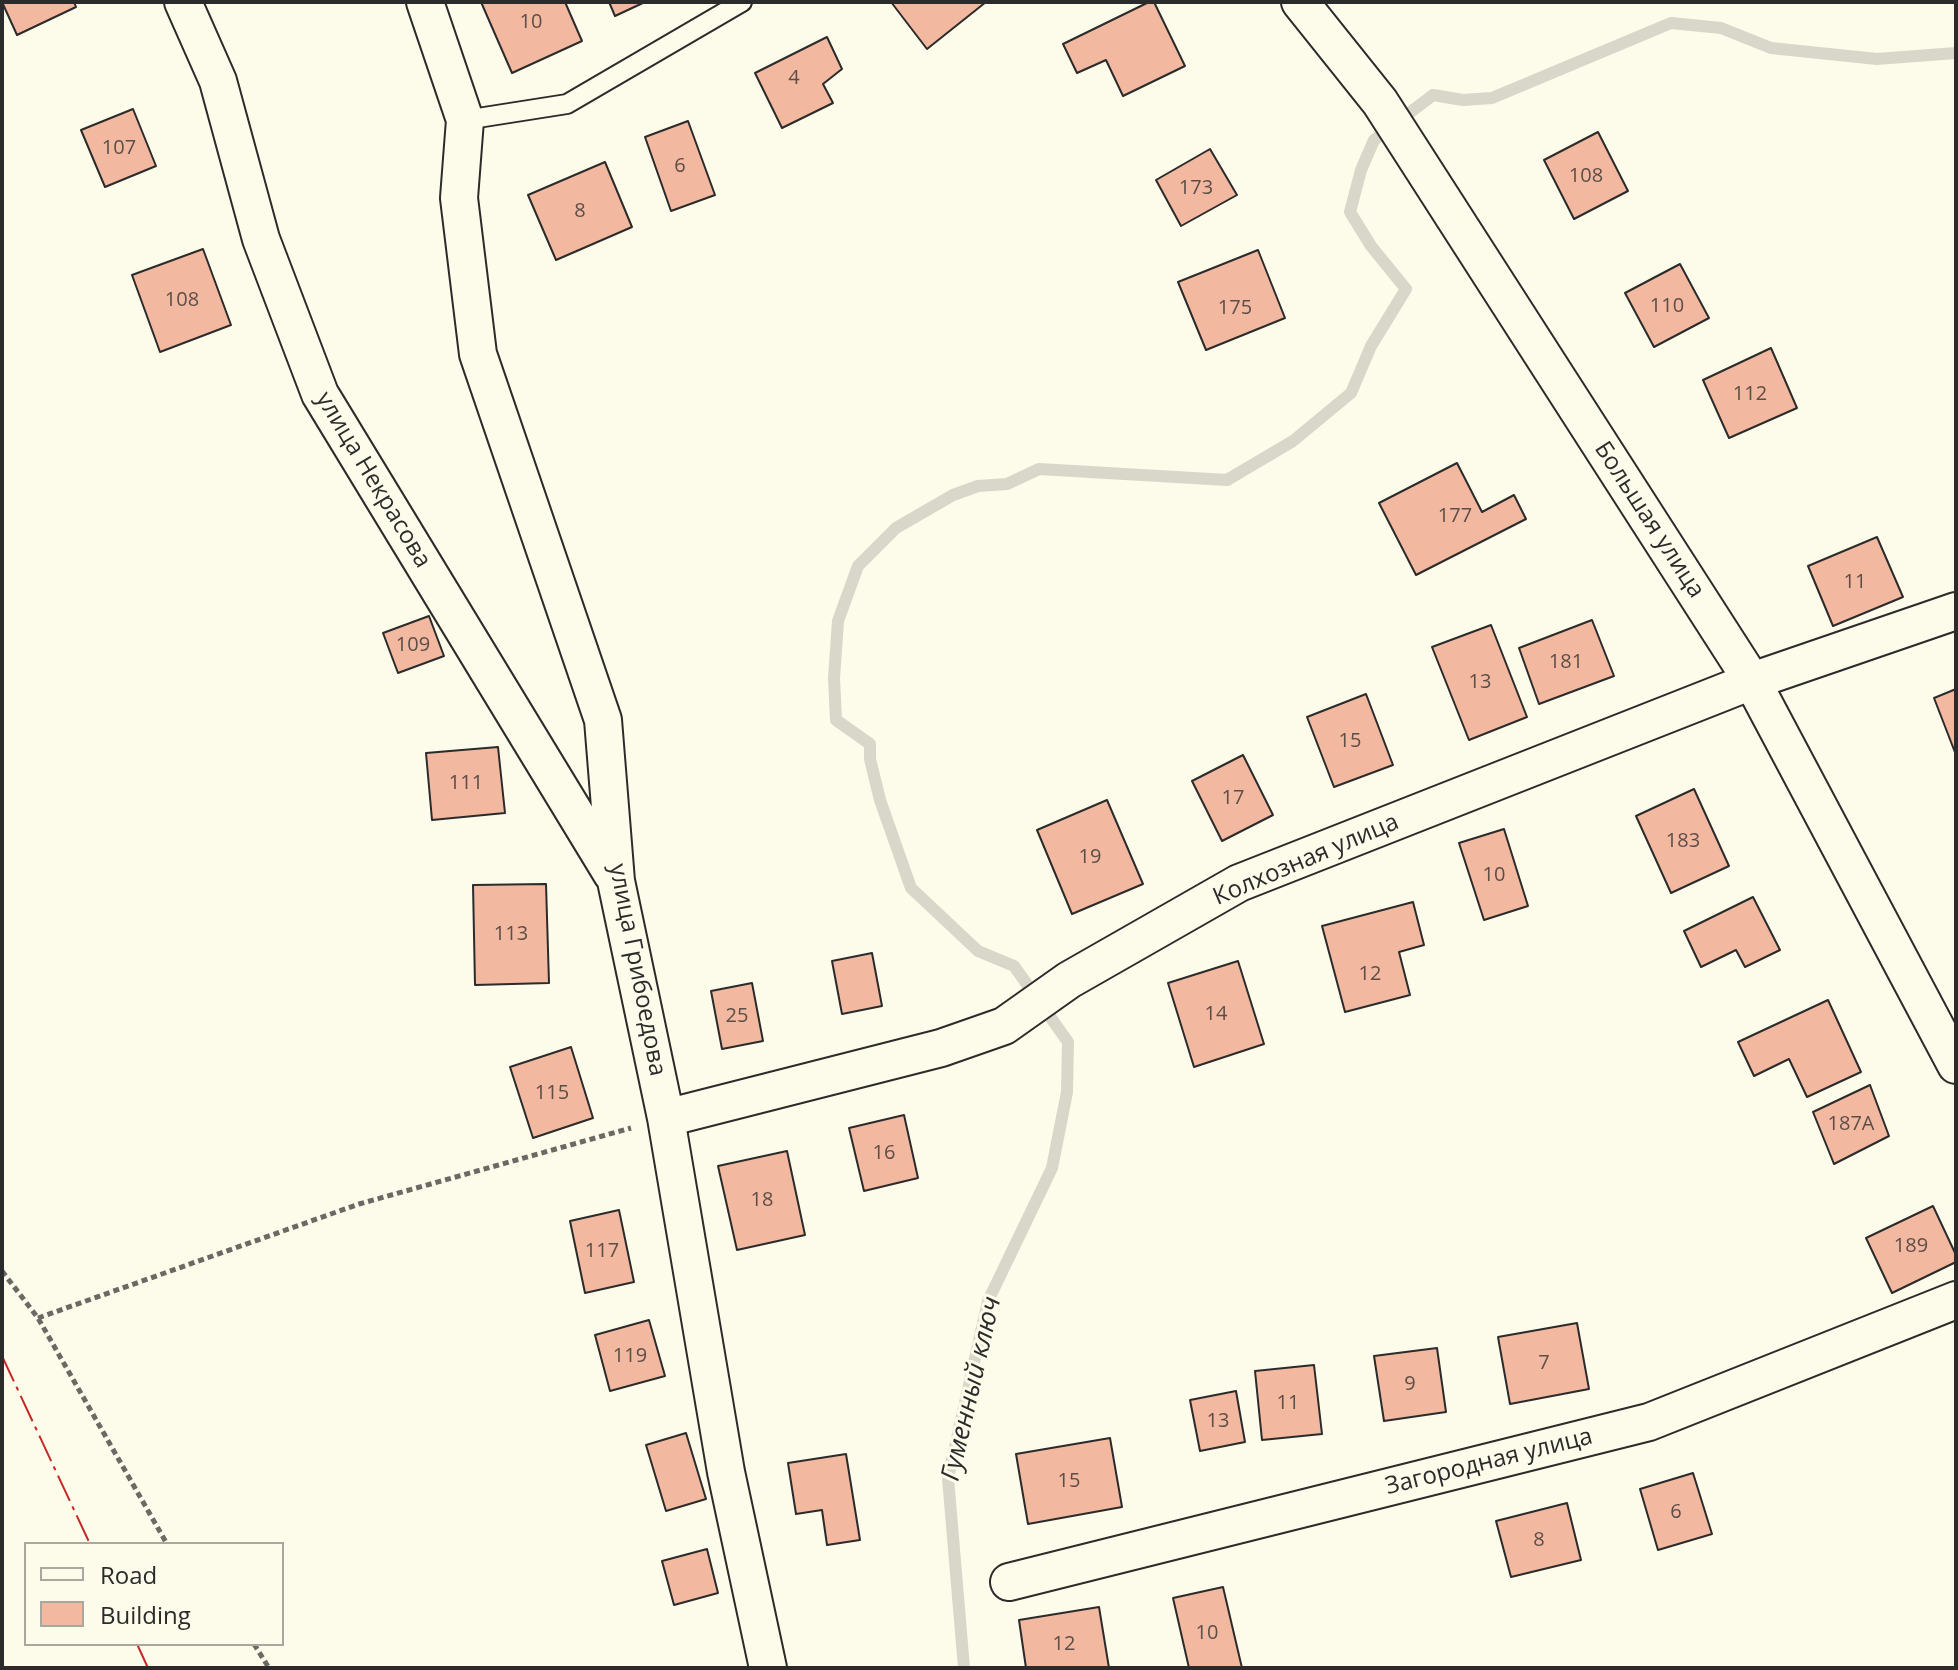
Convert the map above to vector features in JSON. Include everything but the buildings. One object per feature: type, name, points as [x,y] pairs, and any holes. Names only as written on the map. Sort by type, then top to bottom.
[{"type":"street","name":"улица Некрасова","points":[[183,2],[218,81],[261,239],[320,394],[616,881]]},
{"type":"street","name":"улица Грибоедова","points":[[425,2],[465,120],[459,198],[478,354],[603,720],[616,881],[666,1118],[726,1472],[768,1668]]},
{"type":"street","name":"Большая улица","points":[[1300,2],[1380,102],[1752,681],[1956,1065]]},
{"type":"street","name":"Колхозная улица","points":[[666,1118],[941,1048],[1004,1026],[1069,980],[1239,883],[1752,681],[1956,611]]},
{"type":"street","name":"Загородная улица","points":[[1009,1582],[1649,1422],[1956,1300]]},
{"type":"lane","points":[[465,120],[567,104],[742,2]]},
{"type":"path","points":[[38,1318],[359,1204],[666,1118]]},
{"type":"path","points":[[2,1271],[38,1318],[166,1542]]},
{"type":"path","points":[[255,1646],[269,1668]]},
{"type":"waterway","name":"Гуменный ключ","points":[[964,1668],[948,1478],[988,1301],[1052,1168],[1067,1092],[1068,1042],[1014,966],[978,951],[911,888],[880,800],[870,759],[870,744],[836,720],[834,678],[838,621],[858,566],[896,528],[953,495],[978,486],[1007,484],[1039,469],[1227,480],[1293,441],[1351,393],[1371,346],[1406,289],[1371,246],[1350,212],[1361,170],[1374,140],[1433,95],[1463,100],[1492,98],[1671,23],[1721,28],[1771,48],[1877,59],[1956,53]]},
{"type":"power","points":[[2,1356],[89,1542]]},
{"type":"power","points":[[138,1646],[148,1668]]}]
